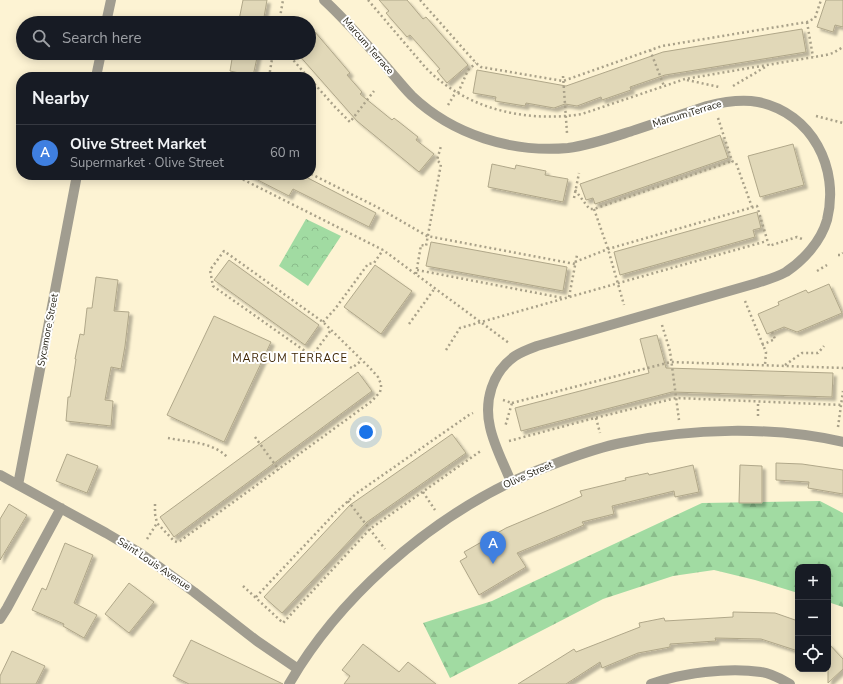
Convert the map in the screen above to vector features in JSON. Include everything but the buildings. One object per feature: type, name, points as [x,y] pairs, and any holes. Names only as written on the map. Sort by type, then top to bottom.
[{"type":"street","points":[[108,16],[111,0]]},
{"type":"street","name":"Marcum Terrace","points":[[324,0],[339,13],[411,95],[425,108],[462,130],[483,138],[525,147],[568,148],[591,144],[611,138],[706,106],[722,102],[739,101],[765,104],[788,115],[801,125],[813,138],[821,152],[827,170],[830,188],[826,221],[819,238],[810,252],[785,272],[757,283],[537,346],[515,356],[506,364],[498,373],[490,392],[488,415],[490,428],[511,482]]},
{"type":"street","points":[[97,72],[100,60]]},
{"type":"street","name":"Sycamore Street","points":[[18,485],[76,180]]},
{"type":"street","name":"Olive Street","points":[[289,684],[313,646],[360,592],[415,543],[446,520],[480,499],[511,482],[544,467],[581,454],[620,443],[651,437],[689,433],[734,431],[785,433],[843,442]]},
{"type":"street","name":"Saint Louis Avenue","points":[[0,475],[140,553],[298,669]]},
{"type":"street","points":[[0,619],[60,508]]},
{"type":"street","points":[[651,684],[689,675],[720,671],[745,670],[763,672],[778,677],[790,684]]},
{"type":"path","points":[[280,16],[283,0]]},
{"type":"path","points":[[368,0],[440,82],[479,104],[509,113],[547,118],[566,117],[598,110],[685,79],[833,53],[843,47]]},
{"type":"path","points":[[420,0],[481,67],[563,81],[662,46],[807,22],[815,18],[821,0]]},
{"type":"path","points":[[807,22],[813,57]]},
{"type":"path","points":[[650,50],[664,86]]},
{"type":"path","points":[[270,72],[272,60]]},
{"type":"path","points":[[293,60],[304,72]]},
{"type":"path","points":[[449,104],[468,70],[476,63]]},
{"type":"path","points":[[728,89],[770,65]]},
{"type":"path","points":[[563,76],[568,134]]},
{"type":"path","points":[[685,79],[721,88]]},
{"type":"path","points":[[316,86],[350,122],[374,91]]},
{"type":"path","points":[[716,112],[732,161],[736,162],[752,208]]},
{"type":"path","points":[[816,116],[843,123]]},
{"type":"path","points":[[416,274],[420,245],[426,246],[441,164],[437,160],[441,146]]},
{"type":"path","points":[[575,190],[588,208],[594,209],[732,161]]},
{"type":"path","points":[[574,198],[579,173]]},
{"type":"path","points":[[316,176],[377,207],[427,236],[575,263],[608,249],[757,206],[769,246],[797,238],[806,240]]},
{"type":"path","points":[[244,180],[383,250],[510,343]]},
{"type":"path","points":[[594,209],[608,249],[625,308]]},
{"type":"path","points":[[446,350],[460,328],[767,241]]},
{"type":"path","points":[[155,504],[157,523],[174,541],[180,541],[372,401],[380,392],[381,384],[378,377],[323,322],[224,250],[210,270],[213,286],[312,356]]},
{"type":"path","points":[[323,322],[335,309],[368,264],[374,263],[383,250]]},
{"type":"path","points":[[569,297],[577,255]]},
{"type":"path","points":[[817,271],[827,265]]},
{"type":"path","points":[[416,270],[565,298]]},
{"type":"path","points":[[409,324],[435,288]]},
{"type":"path","points":[[745,300],[766,352],[766,365]]},
{"type":"path","points":[[663,326],[670,351],[679,420]]},
{"type":"path","points":[[310,362],[314,358],[312,356],[331,330]]},
{"type":"path","points":[[762,345],[775,339],[772,332]]},
{"type":"path","points":[[784,366],[802,353],[818,353],[824,346]]},
{"type":"path","points":[[350,367],[352,368],[362,360]]},
{"type":"path","points":[[504,400],[512,403],[671,362],[843,368]]},
{"type":"path","points":[[838,427],[843,391]]},
{"type":"path","points":[[509,442],[676,398],[842,404]]},
{"type":"path","points":[[757,418],[758,401]]},
{"type":"path","points":[[504,431],[512,403]]},
{"type":"path","points":[[256,597],[336,512],[363,489],[474,413]]},
{"type":"path","points":[[596,418],[600,434]]},
{"type":"path","points":[[255,437],[278,470]]},
{"type":"path","points":[[168,438],[210,445],[223,452],[228,458]]},
{"type":"path","points":[[243,586],[283,623],[370,529],[482,450]]},
{"type":"path","points":[[423,492],[435,510]]},
{"type":"path","points":[[348,502],[385,549]]},
{"type":"path","points":[[148,538],[157,523]]},
{"type":"green space","points":[[306,219],[341,236],[308,286],[279,266]]},
{"type":"green space","points":[[820,501],[843,513],[843,607],[831,603],[831,564],[795,564],[795,592],[714,570],[673,576],[603,599],[450,678],[423,623],[492,601],[702,503]]},
{"type":"place","name":"Olive Street Market","points":[[493,564]]},
{"type":"district","name":"MARCUM TERRACE","points":[[290,358]]}]
